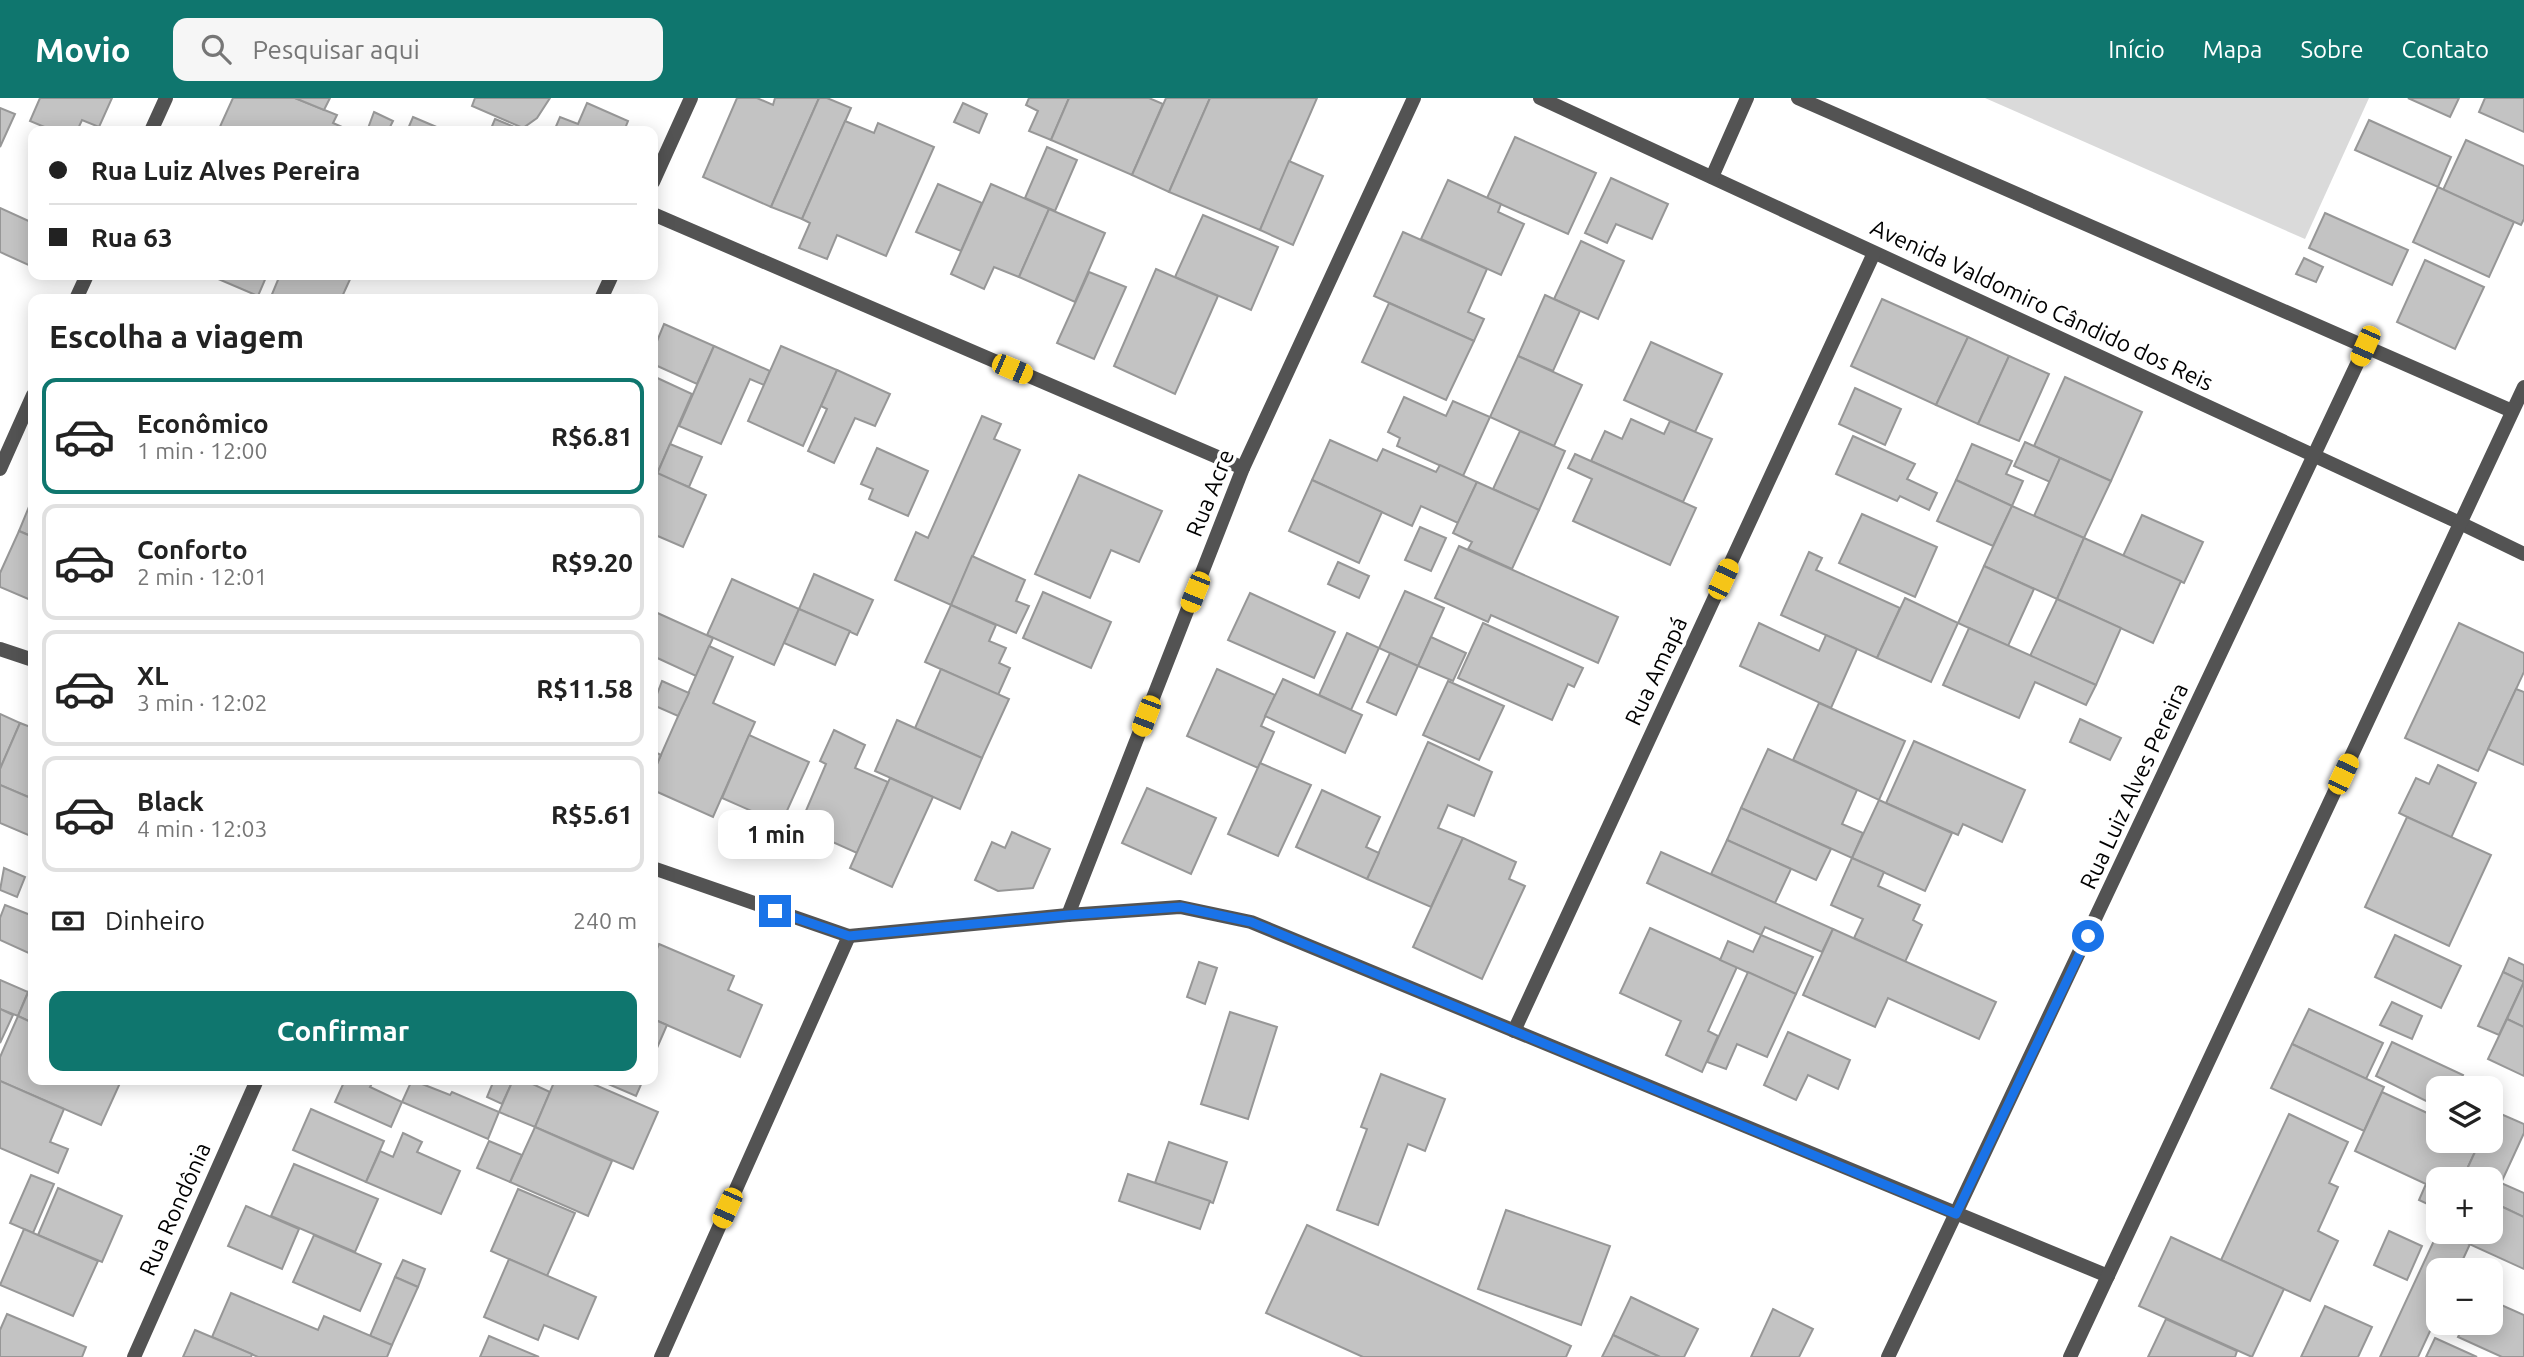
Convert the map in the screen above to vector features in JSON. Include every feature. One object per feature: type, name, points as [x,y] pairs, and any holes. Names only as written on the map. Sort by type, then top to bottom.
[{"type":"street","points":[[153,126],[166,98]]},
{"type":"street","points":[[658,171],[691,98]]},
{"type":"street","name":"Rua Acre","points":[[1068,915],[1243,468],[1414,98]]},
{"type":"street","name":"Avenida Valdomiro Cândido dos Reis","points":[[1540,98],[2524,554]]},
{"type":"street","points":[[1712,177],[1747,98]]},
{"type":"street","points":[[1798,98],[2518,414]]},
{"type":"street","points":[[658,216],[1243,468]]},
{"type":"street","name":"Rua Amapá","points":[[1514,1031],[1874,253]]},
{"type":"street","name":"Rua Luiz Alves Pereira","points":[[1888,1357],[2316,456],[2365,346]]},
{"type":"street","points":[[2070,1357],[2460,523],[2518,414],[2524,387]]},
{"type":"street","points":[[0,469],[28,406]]},
{"type":"street","points":[[0,649],[28,658]]},
{"type":"street","points":[[658,870],[849,936],[1181,907],[1251,922],[2108,1276]]},
{"type":"street","points":[[661,1357],[849,936]]},
{"type":"street","name":"Rua Rondônia","points":[[134,1357],[255,1085]]},
{"type":"shaded area","points":[[1985,98],[2369,98],[2305,239]]},
{"type":"building","points":[[40,98],[112,98],[99,126],[82,120],[79,126],[42,126],[30,121]]},
{"type":"building","points":[[233,98],[295,98],[337,115],[333,123],[340,126],[220,126]]},
{"type":"building","points":[[295,98],[330,98],[324,110]]},
{"type":"building","points":[[475,98],[550,98],[537,118],[526,126],[518,126],[472,106]]},
{"type":"building","points":[[737,98],[757,98],[773,105],[775,98],[819,98],[771,207],[703,177]]},
{"type":"building","points":[[819,98],[827,98],[851,108],[802,219],[771,207]]},
{"type":"building","points":[[1029,98],[1069,98],[1051,140],[1029,131],[1038,111],[1026,105]]},
{"type":"building","points":[[1069,98],[1149,98],[1163,104],[1132,175],[1051,140]]},
{"type":"building","points":[[1166,98],[1210,98],[1169,192],[1132,175]]},
{"type":"building","points":[[1210,98],[1317,98],[1260,230],[1169,192]]},
{"type":"building","points":[[2408,98],[2459,98],[2450,117]]},
{"type":"building","points":[[2485,98],[2524,98],[2524,132],[2479,112]]},
{"type":"building","points":[[587,103],[628,121],[626,126],[556,126],[560,117],[578,124]]},
{"type":"building","points":[[963,103],[987,114],[979,133],[954,122]]},
{"type":"building","points":[[0,108],[15,114],[0,147]]},
{"type":"building","points":[[374,112],[393,121],[390,126],[369,126]]},
{"type":"building","points":[[413,117],[434,126],[409,126]]},
{"type":"building","points":[[495,119],[512,126],[492,126]]},
{"type":"building","points":[[2369,120],[2451,157],[2438,187],[2355,150]]},
{"type":"building","points":[[845,121],[874,133],[878,123],[934,147],[886,256],[837,235],[827,259],[799,248],[810,223],[802,219]]},
{"type":"building","points":[[1515,137],[1596,173],[1568,234],[1487,198]]},
{"type":"building","points":[[2466,140],[2524,166],[2524,219],[2521,225],[2443,190]]},
{"type":"building","points":[[1047,147],[1077,160],[1055,211],[1025,198]]},
{"type":"building","points":[[1289,161],[1323,176],[1293,245],[1260,230]]},
{"type":"building","points":[[1611,178],[1668,204],[1652,239],[1616,224],[1607,243],[1585,233]]},
{"type":"building","points":[[1448,180],[1501,204],[1498,212],[1524,224],[1501,275],[1421,239]]},
{"type":"building","points":[[938,184],[982,203],[961,251],[916,232]]},
{"type":"building","points":[[991,184],[1049,209],[1019,277],[994,267],[984,289],[951,274]]},
{"type":"building","points":[[2438,187],[2514,222],[2489,277],[2413,242]]},
{"type":"building","points":[[0,208],[28,221],[28,265],[0,252]]},
{"type":"building","points":[[1049,209],[1105,233],[1075,302],[1019,277]]},
{"type":"building","points":[[2325,213],[2408,250],[2392,285],[2309,248]]},
{"type":"building","points":[[1203,215],[1278,247],[1251,310],[1175,277]]},
{"type":"building","points":[[1403,232],[1487,269],[1468,312],[1484,319],[1474,341],[1374,296]]},
{"type":"building","points":[[1581,241],[1624,261],[1598,319],[1554,299]]},
{"type":"building","points":[[2304,258],[2323,267],[2316,282],[2296,274]]},
{"type":"building","points":[[2425,260],[2484,287],[2455,349],[2397,322]]},
{"type":"building","points":[[1156,269],[1218,296],[1175,394],[1114,366]]},
{"type":"building","points":[[1089,272],[1126,287],[1094,359],[1057,343]]},
{"type":"building","points":[[221,280],[265,280],[259,294]]},
{"type":"building","points":[[278,280],[350,280],[343,294],[272,294]]},
{"type":"building","points":[[1545,295],[1580,311],[1553,371],[1518,356]]},
{"type":"building","points":[[1882,299],[1968,337],[1936,405],[1851,366]]},
{"type":"building","points":[[1389,303],[1474,341],[1446,400],[1362,362]]},
{"type":"building","points":[[664,324],[714,346],[697,384],[658,366],[658,339]]},
{"type":"building","points":[[1968,337],[2009,356],[1978,424],[1936,405]]},
{"type":"building","points":[[1651,342],[1722,374],[1695,432],[1624,400]]},
{"type":"building","points":[[714,346],[770,371],[764,385],[750,379],[721,444],[679,426]]},
{"type":"building","points":[[781,346],[837,370],[803,446],[748,421]]},
{"type":"building","points":[[1518,356],[1582,385],[1554,446],[1490,417]]},
{"type":"building","points":[[2009,356],[2049,374],[2019,441],[1978,424]]},
{"type":"building","points":[[837,370],[890,394],[875,426],[855,418],[834,463],[808,451],[827,409],[821,406]]},
{"type":"building","points":[[2065,377],[2142,412],[2111,481],[2034,446]]},
{"type":"building","points":[[658,378],[692,394],[658,472]]},
{"type":"building","points":[[1855,388],[1901,409],[1885,445],[1839,424]]},
{"type":"building","points":[[1404,397],[1446,416],[1453,401],[1490,417],[1463,476],[1397,446],[1400,438],[1388,432]]},
{"type":"building","points":[[982,416],[1001,424],[994,439],[1020,450],[951,605],[895,580],[916,532],[928,538]]},
{"type":"building","points":[[1631,419],[1664,434],[1670,421],[1712,439],[1683,502],[1591,461],[1605,431],[1622,439]]},
{"type":"building","points":[[1520,431],[1565,451],[1539,510],[1493,489]]},
{"type":"building","points":[[1853,436],[1915,464],[1907,479],[1937,493],[1929,510],[1900,496],[1897,501],[1836,474]]},
{"type":"building","points":[[1330,440],[1377,461],[1383,449],[1436,472],[1440,465],[1477,482],[1458,523],[1421,506],[1412,526],[1312,480]]},
{"type":"building","points":[[2025,442],[2060,458],[2050,482],[2014,466]]},
{"type":"building","points":[[670,444],[702,457],[689,487],[658,474]]},
{"type":"building","points":[[1972,444],[2012,461],[2006,474],[2023,481],[2012,506],[1956,480]]},
{"type":"building","points":[[877,448],[928,471],[908,516],[869,499],[873,489],[861,484]]},
{"type":"building","points":[[1575,454],[1696,508],[1670,565],[1573,521],[1592,479],[1568,468]]},
{"type":"building","points":[[2060,458],[2111,481],[2084,538],[2034,516]]},
{"type":"building","points":[[658,473],[706,495],[683,547],[658,536]]},
{"type":"building","points":[[1079,475],[1162,511],[1139,562],[1111,550],[1090,598],[1035,574]]},
{"type":"building","points":[[1312,480],[1382,512],[1359,563],[1289,531]]},
{"type":"building","points":[[1956,480],[2012,506],[1993,546],[1937,521]]},
{"type":"building","points":[[1477,482],[1539,510],[1512,569],[1468,549],[1472,542],[1453,533]]},
{"type":"building","points":[[2012,506],[2084,538],[2057,599],[1984,566]]},
{"type":"building","points":[[28,509],[28,535],[19,531]]},
{"type":"building","points":[[1862,514],[1937,547],[1915,597],[1839,563]]},
{"type":"building","points":[[2142,515],[2203,542],[2184,583],[2123,556]]},
{"type":"building","points":[[1420,527],[1446,538],[1431,571],[1405,560]]},
{"type":"building","points":[[19,531],[28,535],[28,599],[0,587],[0,573]]},
{"type":"building","points":[[2084,538],[2181,581],[2153,643],[2057,599]]},
{"type":"building","points":[[1459,546],[1618,617],[1598,663],[1491,615],[1488,622],[1435,598]]},
{"type":"building","points":[[1809,552],[1822,558],[1816,570],[1900,608],[1877,658],[1781,615]]},
{"type":"building","points":[[972,556],[1025,580],[1016,601],[1029,606],[1016,633],[951,605]]},
{"type":"building","points":[[1338,562],[1369,576],[1359,598],[1328,584]]},
{"type":"building","points":[[1984,566],[2034,589],[2008,646],[1958,623]]},
{"type":"building","points":[[814,574],[873,600],[857,635],[799,609]]},
{"type":"building","points":[[732,579],[799,609],[774,665],[707,635]]},
{"type":"building","points":[[1405,591],[1444,608],[1418,666],[1379,648]]},
{"type":"building","points":[[1043,592],[1111,622],[1091,668],[1023,638]]},
{"type":"building","points":[[1250,593],[1335,632],[1314,678],[1228,640]]},
{"type":"building","points":[[1905,598],[1958,623],[1931,682],[1877,658]]},
{"type":"building","points":[[2057,599],[2121,628],[2096,685],[2030,656]]},
{"type":"building","points":[[951,605],[996,625],[989,641],[1006,648],[999,663],[1010,668],[998,695],[925,662]]},
{"type":"building","points":[[799,609],[850,631],[835,665],[784,643]]},
{"type":"building","points":[[658,613],[713,638],[696,676],[658,658]]},
{"type":"building","points":[[1483,623],[1583,668],[1574,687],[1568,684],[1552,720],[1458,678]]},
{"type":"building","points":[[1759,623],[1819,651],[1826,635],[1857,649],[1831,708],[1740,666]]},
{"type":"building","points":[[2459,623],[2524,653],[2524,672],[2478,771],[2405,738]]},
{"type":"building","points":[[1969,628],[2096,685],[2086,705],[2035,682],[2019,718],[1943,685]]},
{"type":"building","points":[[1347,633],[1379,648],[1351,710],[1319,695]]},
{"type":"building","points":[[1431,637],[1466,653],[1453,681],[1418,666]]},
{"type":"building","points":[[709,646],[733,657],[713,703],[755,722],[713,817],[658,792],[658,762]]},
{"type":"building","points":[[1390,653],[1418,666],[1396,715],[1367,702]]},
{"type":"building","points":[[941,669],[1009,699],[982,758],[915,728]]},
{"type":"building","points":[[1217,669],[1275,695],[1261,726],[1274,732],[1258,768],[1187,736]]},
{"type":"building","points":[[1283,679],[1362,715],[1345,753],[1265,716]]},
{"type":"building","points":[[662,681],[689,693],[678,716],[658,707],[658,692]]},
{"type":"building","points":[[1448,681],[1504,706],[1479,760],[1423,735]]},
{"type":"building","points":[[2516,689],[2524,692],[2524,765],[2488,749]]},
{"type":"building","points":[[1819,703],[1905,741],[1879,800],[1793,760]]},
{"type":"building","points":[[0,714],[20,723],[0,769]]},
{"type":"building","points":[[2080,719],[2121,738],[2110,760],[2070,742]]},
{"type":"building","points":[[897,720],[982,758],[960,809],[875,771]]},
{"type":"building","points":[[20,723],[28,726],[28,797],[0,785],[0,769]]},
{"type":"building","points":[[834,730],[865,745],[855,768],[888,782],[857,853],[799,827],[826,764],[820,761]]},
{"type":"building","points":[[749,735],[809,762],[781,824],[722,798]]},
{"type":"building","points":[[1914,741],[2025,790],[2002,842],[1963,824],[1958,835],[1886,803]]},
{"type":"building","points":[[1428,742],[1492,772],[1474,816],[1448,805],[1438,828],[1463,838],[1431,907],[1367,879]]},
{"type":"building","points":[[1768,749],[1857,790],[1842,824],[1863,833],[1852,858],[1741,808]]},
{"type":"building","points":[[1260,763],[1311,785],[1278,856],[1228,834]]},
{"type":"building","points":[[2438,765],[2476,783],[2451,838],[2399,813],[2416,778],[2429,784]]},
{"type":"building","points":[[890,778],[933,797],[892,887],[850,868]]},
{"type":"building","points":[[0,785],[28,797],[28,835],[0,823]]},
{"type":"building","points":[[1147,788],[1216,818],[1191,874],[1122,843]]},
{"type":"building","points":[[1322,790],[1380,817],[1366,847],[1379,853],[1367,879],[1296,847]]},
{"type":"building","points":[[1879,800],[1952,833],[1925,891],[1852,858]]},
{"type":"building","points":[[1741,808],[1831,849],[1816,880],[1727,840]]},
{"type":"building","points":[[2407,817],[2491,855],[2449,946],[2365,907]]},
{"type":"building","points":[[1012,832],[1050,849],[1033,888],[998,891],[975,880],[992,842],[1005,848]]},
{"type":"building","points":[[1463,838],[1516,862],[1509,879],[1525,886],[1482,979],[1413,947]]},
{"type":"building","points":[[1727,840],[1791,869],[1775,903],[1711,874]]},
{"type":"building","points":[[1661,852],[1833,929],[1822,952],[1765,927],[1761,935],[1647,883]]},
{"type":"building","points":[[1852,858],[1884,872],[1878,886],[1920,905],[1913,920],[1922,925],[1905,962],[1854,938],[1863,919],[1831,905]]},
{"type":"building","points":[[4,868],[25,877],[17,897],[0,890]]},
{"type":"building","points":[[5,905],[28,914],[28,953],[0,940],[0,918]]},
{"type":"building","points":[[1650,928],[1737,967],[1708,1031],[1718,1036],[1702,1072],[1666,1055],[1681,1021],[1620,993]]},
{"type":"building","points":[[1833,929],[1996,1002],[1979,1039],[1888,998],[1875,1027],[1803,995]]},
{"type":"building","points":[[1761,935],[1813,957],[1796,994],[1720,960],[1728,941],[1753,952]]},
{"type":"building","points":[[2395,935],[2461,966],[2441,1008],[2375,977]]},
{"type":"building","points":[[659,944],[734,976],[728,990],[762,1005],[740,1057],[658,1021]]},
{"type":"building","points":[[2509,958],[2524,965],[2524,982],[2503,972]]},
{"type":"building","points":[[1199,962],[1217,968],[1205,1004],[1187,997]]},
{"type":"building","points":[[1748,972],[1796,994],[1767,1057],[1737,1044],[1726,1069],[1707,1062]]},
{"type":"building","points":[[2503,972],[2524,982],[2499,1035],[2478,1026]]},
{"type":"building","points":[[0,980],[28,992],[18,1016],[0,1009]]},
{"type":"building","points":[[2524,982],[2524,1027],[2507,1019]]},
{"type":"building","points":[[28,993],[28,1021],[18,1016]]},
{"type":"building","points":[[2392,1002],[2422,1016],[2412,1039],[2380,1025]]},
{"type":"building","points":[[0,1009],[13,1015],[0,1043]]},
{"type":"building","points":[[2309,1009],[2383,1043],[2366,1079],[2292,1044]]},
{"type":"building","points":[[1230,1012],[1277,1027],[1248,1119],[1201,1104]]},
{"type":"building","points":[[18,1016],[28,1021],[28,1085],[119,1085],[101,1125],[0,1081],[0,1057]]},
{"type":"building","points":[[2507,1019],[2524,1027],[2524,1076],[2488,1059]]},
{"type":"building","points":[[658,1021],[667,1025],[658,1046]]},
{"type":"building","points":[[1788,1032],[1850,1060],[1838,1089],[1808,1075],[1796,1100],[1764,1085]]},
{"type":"building","points":[[2392,1042],[2463,1075],[2426,1076],[2426,1101],[2376,1076]]},
{"type":"building","points":[[2292,1044],[2384,1087],[2364,1131],[2271,1088]]},
{"type":"building","points":[[1381,1074],[1445,1099],[1425,1151],[1408,1144],[1378,1225],[1337,1210],[1367,1129],[1361,1127]]},
{"type":"building","points":[[0,1081],[64,1109],[50,1142],[68,1149],[58,1173],[0,1148]]},
{"type":"building","points":[[343,1085],[371,1085],[370,1087],[402,1102],[391,1127],[335,1102]]},
{"type":"building","points":[[410,1085],[425,1085],[450,1095],[452,1092],[499,1112],[488,1139],[402,1102]]},
{"type":"building","points":[[492,1085],[511,1085],[502,1104],[487,1097]]},
{"type":"building","points":[[511,1085],[535,1085],[550,1092],[535,1127],[499,1112]]},
{"type":"building","points":[[553,1085],[596,1085],[658,1112],[633,1169],[535,1127]]},
{"type":"building","points":[[611,1085],[641,1085],[636,1096]]},
{"type":"building","points":[[2382,1092],[2426,1112],[2426,1153],[2474,1153],[2468,1167],[2426,1167],[2426,1184],[2355,1151]]},
{"type":"building","points":[[311,1109],[384,1141],[366,1182],[293,1150]]},
{"type":"building","points":[[2289,1114],[2348,1142],[2329,1183],[2338,1187],[2318,1231],[2338,1241],[2310,1301],[2221,1260]]},
{"type":"building","points":[[2503,1115],[2524,1124],[2524,1133],[2503,1179],[2503,1167],[2468,1167],[2474,1153],[2503,1153]]},
{"type":"building","points":[[535,1127],[612,1161],[588,1216],[510,1182]]},
{"type":"building","points":[[403,1133],[422,1142],[417,1152],[460,1171],[441,1214],[366,1182],[380,1151],[393,1157]]},
{"type":"building","points":[[489,1141],[522,1155],[510,1182],[477,1168]]},
{"type":"building","points":[[1169,1142],[1227,1162],[1213,1203],[1155,1183]]},
{"type":"building","points":[[294,1164],[378,1199],[355,1252],[271,1216]]},
{"type":"building","points":[[1128,1174],[1210,1201],[1200,1229],[1119,1201]]},
{"type":"building","points":[[31,1175],[54,1184],[33,1233],[10,1223]]},
{"type":"building","points":[[2426,1184],[2426,1203],[2419,1200]]},
{"type":"building","points":[[2503,1184],[2524,1193],[2524,1217],[2503,1207]]},
{"type":"building","points":[[58,1188],[122,1216],[102,1262],[38,1235]]},
{"type":"building","points":[[518,1189],[575,1213],[547,1276],[491,1251]]},
{"type":"building","points":[[246,1206],[299,1229],[282,1269],[228,1246]]},
{"type":"building","points":[[2503,1207],[2524,1217],[2524,1269],[2469,1244],[2503,1244]]},
{"type":"building","points":[[1506,1210],[1610,1246],[1581,1325],[1478,1289]]},
{"type":"building","points":[[1307,1225],[1571,1346],[1566,1357],[1363,1357],[1266,1313]]},
{"type":"building","points":[[24,1229],[98,1261],[73,1316],[0,1285]]},
{"type":"building","points":[[2389,1231],[2422,1246],[2407,1280],[2374,1265]]},
{"type":"building","points":[[314,1235],[381,1264],[360,1311],[293,1282]]},
{"type":"building","points":[[2171,1237],[2284,1289],[2252,1357],[2139,1306]]},
{"type":"building","points":[[2432,1244],[2470,1244],[2464,1258],[2426,1258],[2426,1335],[2428,1335],[2418,1357],[2380,1357]]},
{"type":"building","points":[[509,1259],[596,1297],[578,1339],[544,1325],[538,1340],[484,1317]]},
{"type":"building","points":[[403,1260],[425,1269],[418,1287],[395,1277]]},
{"type":"building","points":[[395,1277],[418,1287],[392,1345],[370,1336]]},
{"type":"building","points":[[231,1293],[318,1330],[324,1316],[392,1345],[387,1357],[258,1357],[212,1337]]},
{"type":"building","points":[[1631,1297],[1698,1329],[1684,1357],[1660,1357],[1613,1335]]},
{"type":"building","points":[[2325,1306],[2372,1327],[2358,1357],[2301,1357]]},
{"type":"building","points":[[2503,1306],[2524,1315],[2524,1357],[2502,1357],[2458,1337],[2503,1335]]},
{"type":"building","points":[[1773,1309],[1813,1329],[1799,1357],[1751,1357]]},
{"type":"building","points":[[7,1314],[86,1347],[82,1357],[0,1357],[0,1330]]},
{"type":"building","points":[[2166,1319],[2237,1351],[2235,1357],[2148,1357]]},
{"type":"building","points":[[195,1330],[252,1354],[251,1357],[183,1357]]},
{"type":"building","points":[[1613,1335],[1660,1357],[1602,1357]]},
{"type":"building","points":[[489,1336],[539,1357],[480,1357]]},
{"type":"building","points":[[2435,1338],[2477,1357],[2426,1357]]},
{"type":"route","points":[[775,911],[849,936],[1181,907],[1251,922],[1956,1214],[2088,936]]}]
